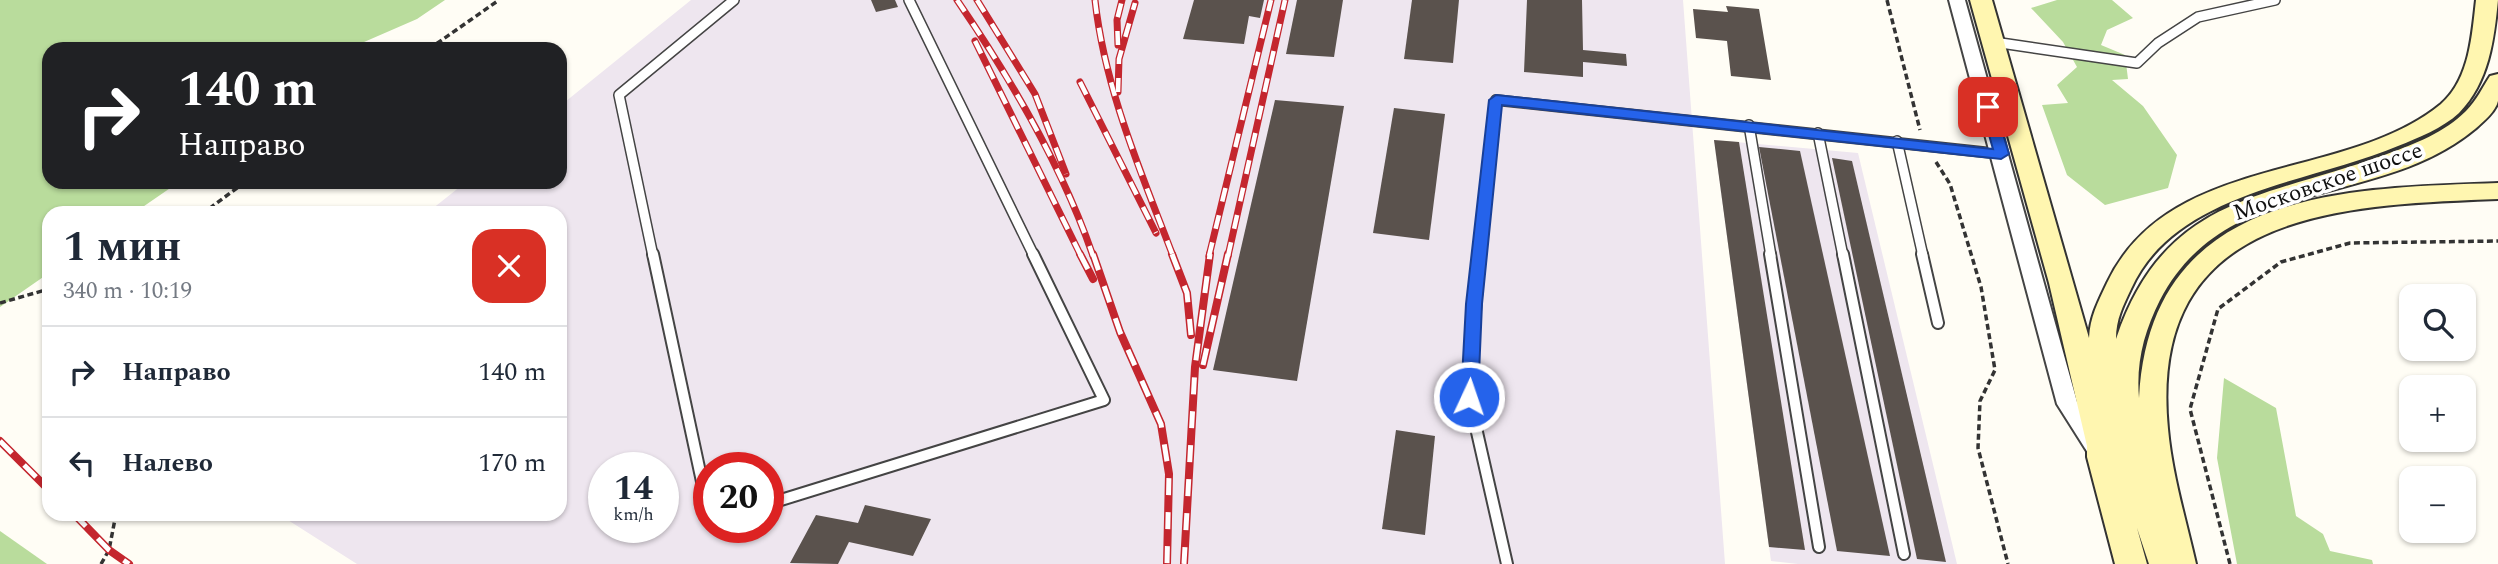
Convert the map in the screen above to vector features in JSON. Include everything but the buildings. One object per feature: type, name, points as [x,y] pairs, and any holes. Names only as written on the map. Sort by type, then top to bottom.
[{"type":"main road","points":[[1981,0],[2062,283],[2102,457],[2131,564]]},
{"type":"main road","points":[[2102,457],[2102,320],[2126,270],[2155,234],[2201,206],[2245,187],[2372,148],[2426,123],[2449,108],[2470,80],[2487,12]]},
{"type":"main road","name":"Московское шоссе","points":[[2165,564],[2143,500],[2128,423],[2125,361],[2137,320],[2177,249],[2218,221],[2264,201],[2391,163],[2437,144],[2471,121],[2494,91],[2498,81]]},
{"type":"main road","points":[[2180,564],[2152,425],[2158,355],[2173,304],[2202,263],[2239,236],[2284,216],[2359,198],[2498,191]]},
{"type":"street","points":[[1957,0],[2067,404],[2102,457],[2143,500]]},
{"type":"lane","points":[[696,452],[619,95],[734,0]]},
{"type":"lane","points":[[784,499],[1104,400],[909,0]]},
{"type":"lane","points":[[1994,42],[2137,63],[2158,43],[2198,17],[2274,0]]},
{"type":"lane","points":[[1507,564],[1469,397],[1474,304],[1496,100],[2001,154]]},
{"type":"lane","points":[[1749,125],[1819,547]]},
{"type":"lane","points":[[1818,133],[1904,554]]},
{"type":"lane","points":[[1897,141],[1938,323]]},
{"type":"path","points":[[439,42],[499,0]]},
{"type":"path","points":[[1887,0],[1924,145],[1950,184],[1981,287],[1995,370],[1980,401],[1978,449],[1988,496],[2008,564]]},
{"type":"path","points":[[213,206],[236,189]]},
{"type":"path","points":[[2230,564],[2190,409],[2218,309],[2281,262],[2350,243],[2498,241]]},
{"type":"path","points":[[0,303],[42,291]]},
{"type":"path","points":[[101,564],[109,550],[115,521]]},
{"type":"shaded area","points":[[691,0],[1683,0],[1725,564],[357,564],[289,521],[567,521],[567,206],[436,206],[457,189],[567,189],[567,100]]},
{"type":"shaded area","points":[[1714,140],[1858,153],[1957,564],[1798,564],[1771,561]]},
{"type":"green space","points":[[0,0],[445,0],[417,19],[364,42],[42,42],[42,189],[169,189],[144,206],[42,206],[42,278],[0,307]]},
{"type":"green space","points":[[2057,0],[2112,0],[2133,18],[2107,30],[2101,45],[2125,55],[2128,79],[2112,80],[2143,106],[2177,155],[2168,188],[2105,205],[2067,175],[2042,105],[2068,103],[2057,85],[2077,67],[2063,42],[2031,8]]},
{"type":"green space","points":[[2224,378],[2276,408],[2296,516],[2323,534],[2330,551],[2372,560],[2373,564],[2237,564],[2217,458]]},
{"type":"green space","points":[[0,531],[47,564],[0,564]]},
{"type":"railway","points":[[957,0],[1033,124],[1066,190],[1093,256]]},
{"type":"railway","points":[[977,0],[1035,94],[1066,174]]},
{"type":"railway","points":[[1095,0],[1116,98],[1173,256]]},
{"type":"railway","points":[[1118,45],[1117,20],[1122,0]]},
{"type":"railway","points":[[1209,256],[1271,0]]},
{"type":"railway","points":[[1228,256],[1285,0]]},
{"type":"railway","points":[[1118,92],[1119,59],[1135,3]]},
{"type":"railway","points":[[975,41],[1080,255]]},
{"type":"railway","points":[[1080,82],[1156,233]]},
{"type":"railway","points":[[1093,254],[1120,332],[1161,424],[1169,474],[1167,564]]},
{"type":"railway","points":[[1172,254],[1187,293],[1191,335]]},
{"type":"railway","points":[[1184,564],[1195,367],[1210,254]]},
{"type":"railway","points":[[1203,365],[1228,254]]},
{"type":"railway","points":[[1080,255],[1093,279]]},
{"type":"railway","points":[[0,441],[42,483]]},
{"type":"railway","points":[[81,521],[109,550],[129,564]]},
{"type":"route","points":[[1469,397],[1474,304],[1496,100],[1705,120],[2001,154],[1988,107]]}]
